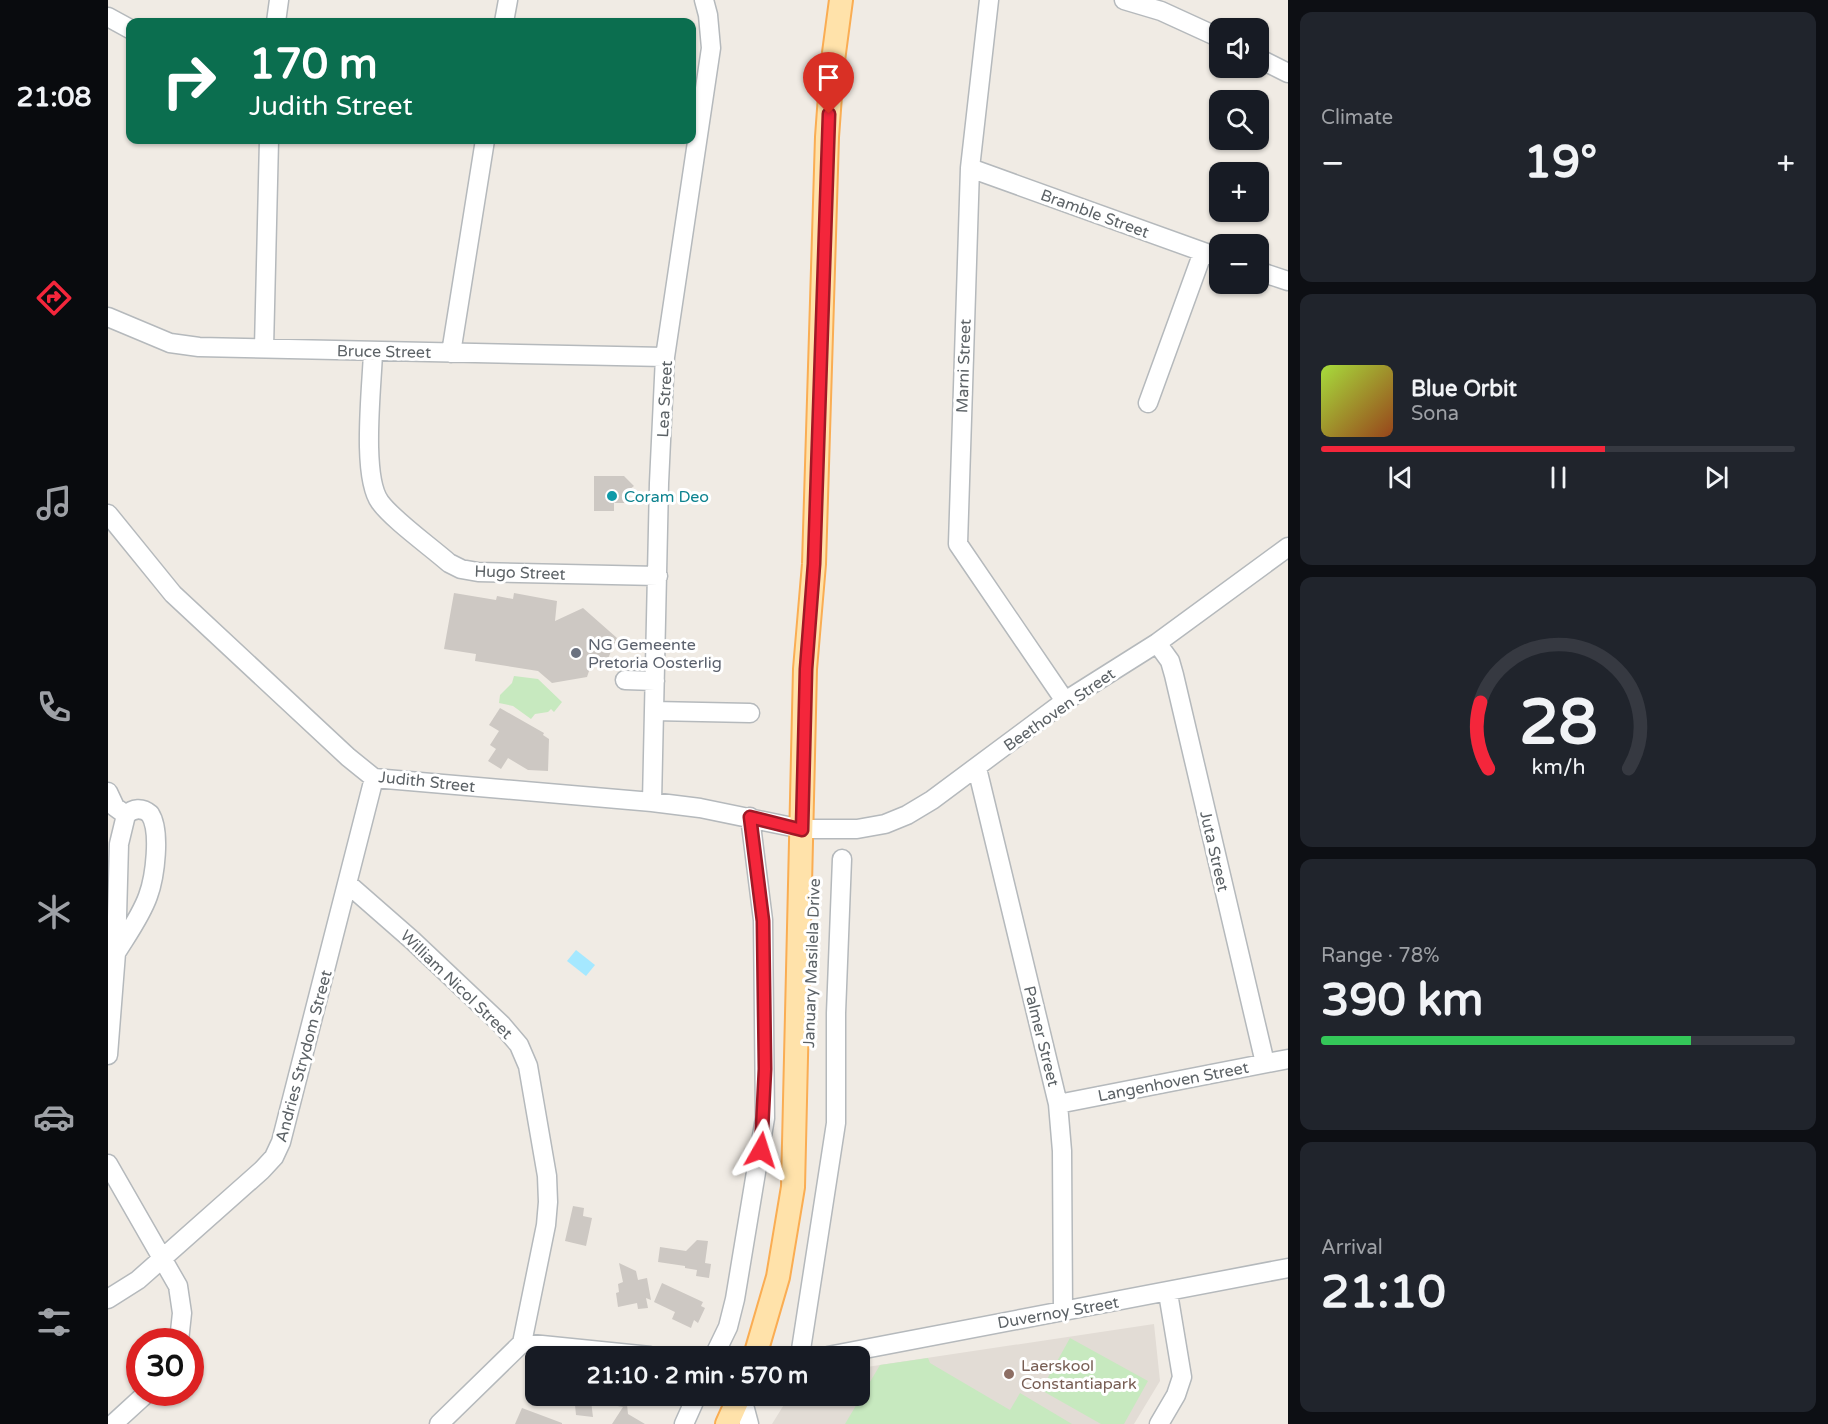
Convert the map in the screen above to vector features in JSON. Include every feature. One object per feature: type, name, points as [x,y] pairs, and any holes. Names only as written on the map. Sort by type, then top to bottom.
[{"type":"main road","name":"January Masilela Drive","points":[[758,1346],[778,1277],[793,1187],[808,830],[818,669],[814,564],[827,137],[832,68],[842,0]]},
{"type":"main road","name":"January Masilela Drive","points":[[767,1346],[788,1278],[799,1210],[810,1002],[808,830]]},
{"type":"main road","points":[[727,1424],[744,1409]]},
{"type":"street","points":[[277,18],[279,0]]},
{"type":"street","points":[[505,18],[508,0]]},
{"type":"street","name":"Lea Street","points":[[652,802],[665,357],[711,48],[704,0]]},
{"type":"street","name":"Marni Street","points":[[989,0],[970,168],[958,544],[1065,701]]},
{"type":"street","points":[[1124,0],[1172,15],[1209,33]]},
{"type":"street","points":[[108,17],[126,27]]},
{"type":"street","points":[[1269,64],[1288,73]]},
{"type":"street","points":[[264,348],[269,144]]},
{"type":"street","points":[[451,353],[484,144]]},
{"type":"street","name":"Bramble Street","points":[[970,168],[1209,254]]},
{"type":"street","points":[[1148,403],[1209,260]]},
{"type":"street","points":[[1269,275],[1288,281]]},
{"type":"street","name":"Bruce Street","points":[[108,317],[170,343],[184,346],[665,357]]},
{"type":"street","name":"Hugo Street","points":[[373,352],[370,444],[372,488],[381,504],[450,563],[460,569],[478,572],[658,576]]},
{"type":"street","name":"Judith Street","points":[[108,514],[173,594],[348,757],[374,778],[652,802],[750,817],[808,830]]},
{"type":"street","name":"Beethoven Street","points":[[808,830],[857,829],[895,821],[917,809],[977,768],[1065,701],[1157,643],[1288,547]]},
{"type":"street","name":"Juta Street","points":[[1157,643],[1170,661],[1174,675],[1265,1063]]},
{"type":"street","points":[[625,680],[655,681]]},
{"type":"street","points":[[654,711],[750,712]]},
{"type":"street","name":"Palmer Street","points":[[977,768],[1058,1104],[1062,1151],[1063,1311]]},
{"type":"street","name":"Andries Strydom Street","points":[[108,1299],[131,1285],[274,1157],[281,1142],[299,1076],[374,778]]},
{"type":"street","points":[[108,792],[116,807],[126,815]]},
{"type":"street","points":[[108,1055],[116,953],[112,924],[119,843],[126,815],[138,809],[150,814],[156,827],[156,843],[148,896],[116,953]]},
{"type":"street","points":[[719,1346],[728,1327],[735,1299],[765,1118],[763,921],[750,817]]},
{"type":"street","points":[[802,1346],[836,1123],[836,1012],[842,859]]},
{"type":"street","name":"William Nicol Street","points":[[348,885],[502,1025],[516,1040],[526,1059],[547,1176],[548,1202],[522,1343]]},
{"type":"street","name":"Langenhoven Street","points":[[1058,1104],[1288,1059]]},
{"type":"street","points":[[108,1164],[180,1293],[180,1328]]},
{"type":"street","name":"Duvernoy Street","points":[[870,1348],[1168,1293],[1288,1268]]},
{"type":"street","points":[[1159,1424],[1176,1395],[1182,1377],[1168,1293]]},
{"type":"street","points":[[438,1424],[522,1343],[552,1346]]},
{"type":"street","points":[[113,1424],[133,1406]]},
{"type":"street","points":[[684,1424],[692,1406]]},
{"type":"shaded area","name":"Laerskool Constantiapark","points":[[1154,1324],[1160,1381],[1134,1424],[772,1424],[783,1406],[870,1406],[870,1367]]},
{"type":"green space","points":[[514,676],[538,679],[562,702],[554,712],[551,709],[548,712],[535,714],[531,719],[513,706],[499,703],[500,695],[512,683]]},
{"type":"green space","points":[[1070,1338],[1148,1381],[1124,1424],[1101,1424],[1041,1390]]},
{"type":"green space","points":[[928,1358],[930,1363],[1010,1410],[1020,1393],[1072,1424],[845,1424],[856,1406],[870,1406],[870,1382],[880,1365]]},
{"type":"water","points":[[576,950],[595,965],[586,976],[567,961]]},
{"type":"building","name":"Coram Deo","points":[[594,476],[624,476],[634,486],[630,489],[630,503],[614,503],[614,511],[594,511]]},
{"type":"building","points":[[454,593],[496,600],[497,596],[513,599],[514,593],[557,601],[555,621],[583,608],[617,638],[606,663],[590,668],[587,677],[552,683],[538,671],[475,661],[476,654],[444,649]]},
{"type":"building","points":[[500,708],[544,733],[543,735],[549,739],[548,771],[528,770],[508,758],[501,769],[488,761],[496,749],[490,745],[499,731],[489,725]]},
{"type":"building","points":[[573,1206],[584,1208],[583,1216],[592,1218],[586,1246],[565,1241]]},
{"type":"building","points":[[697,1240],[708,1241],[705,1263],[711,1264],[709,1278],[696,1276],[697,1270],[685,1268],[685,1266],[658,1262],[660,1247],[686,1251]]},
{"type":"building","points":[[619,1263],[636,1271],[638,1280],[647,1278],[651,1300],[646,1298],[648,1308],[638,1309],[637,1303],[618,1307],[616,1293],[619,1292],[618,1284],[623,1282]]},
{"type":"building","points":[[662,1283],[703,1302],[701,1306],[705,1308],[698,1323],[694,1320],[691,1328],[672,1319],[675,1312],[654,1302]]},
{"type":"building","points":[[575,1406],[592,1406],[593,1417],[576,1415]]},
{"type":"building","points":[[618,1406],[627,1406],[628,1414],[645,1424],[612,1424],[623,1407]]},
{"type":"building","points":[[522,1408],[562,1423],[562,1424],[515,1424]]},
{"type":"place","name":"Coram Deo","points":[[612,496]]},
{"type":"place","name":"NG Gemeente Pretoria Oosterlig","points":[[576,653]]},
{"type":"place","name":"Laerskool Constantiapark","points":[[1009,1374]]},
{"type":"route","points":[[761,1150],[765,1118],[763,921],[750,817],[802,830],[806,669],[814,564],[829,114]]}]
